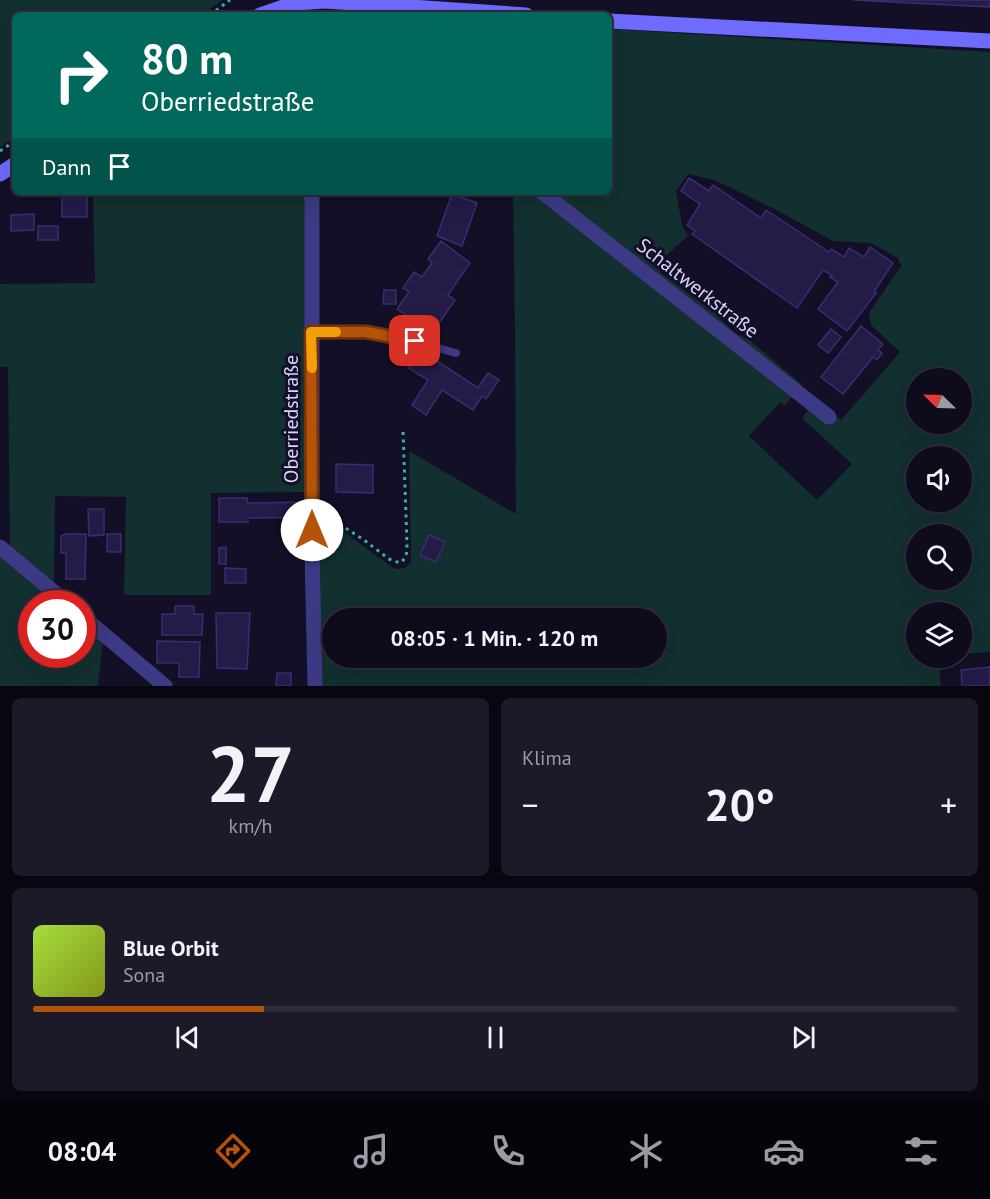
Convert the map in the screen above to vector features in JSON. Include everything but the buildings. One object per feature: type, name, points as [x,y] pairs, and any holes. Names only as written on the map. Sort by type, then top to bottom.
[{"type":"street","points":[[266,12],[275,8],[325,1],[380,9],[453,12]]},
{"type":"street","points":[[612,21],[990,41]]},
{"type":"street","name":"Oberriedstraße","points":[[312,195],[312,509],[315,686]]},
{"type":"street","name":"Schaltwerkstraße","points":[[546,195],[829,417]]},
{"type":"street","points":[[0,547],[51,590]]},
{"type":"street","points":[[96,628],[165,686]]},
{"type":"lane","name":"Oberriedstraße","points":[[311,332],[366,332],[398,337],[456,352]]},
{"type":"path","points":[[214,12],[230,0]]},
{"type":"path","points":[[312,509],[349,529],[389,559],[400,563],[404,561],[407,544],[403,430]]},
{"type":"green space","points":[[0,0],[223,0],[206,12],[12,12],[12,139],[0,147]]},
{"type":"green space","points":[[612,29],[990,52],[990,652],[972,653],[972,602],[906,602],[906,668],[939,668],[941,686],[320,686],[317,520],[332,523],[393,568],[401,569],[407,566],[411,562],[409,451],[516,514],[513,195],[612,195]],"holes":[[[688,174],[714,180],[769,206],[833,241],[871,243],[898,258],[901,266],[869,313],[871,325],[900,352],[841,420],[817,401],[803,419],[852,464],[817,500],[749,436],[780,402],[785,405],[802,385],[751,341],[734,332],[712,311],[660,272],[658,267],[661,260],[688,236],[682,225],[676,191]]]},
{"type":"green space","points":[[93,195],[306,195],[308,492],[211,493],[211,595],[124,595],[126,497],[55,496],[54,586],[10,549],[8,367],[0,367],[0,284],[95,283]]},
{"type":"green space","points":[[0,553],[44,590],[18,590],[18,668],[96,668],[96,635],[103,641],[98,686],[0,686]]},
{"type":"slow traffic","points":[[312,368],[311,332],[336,332]]},
{"type":"route","points":[[312,530],[311,332],[366,332],[415,341]]}]
